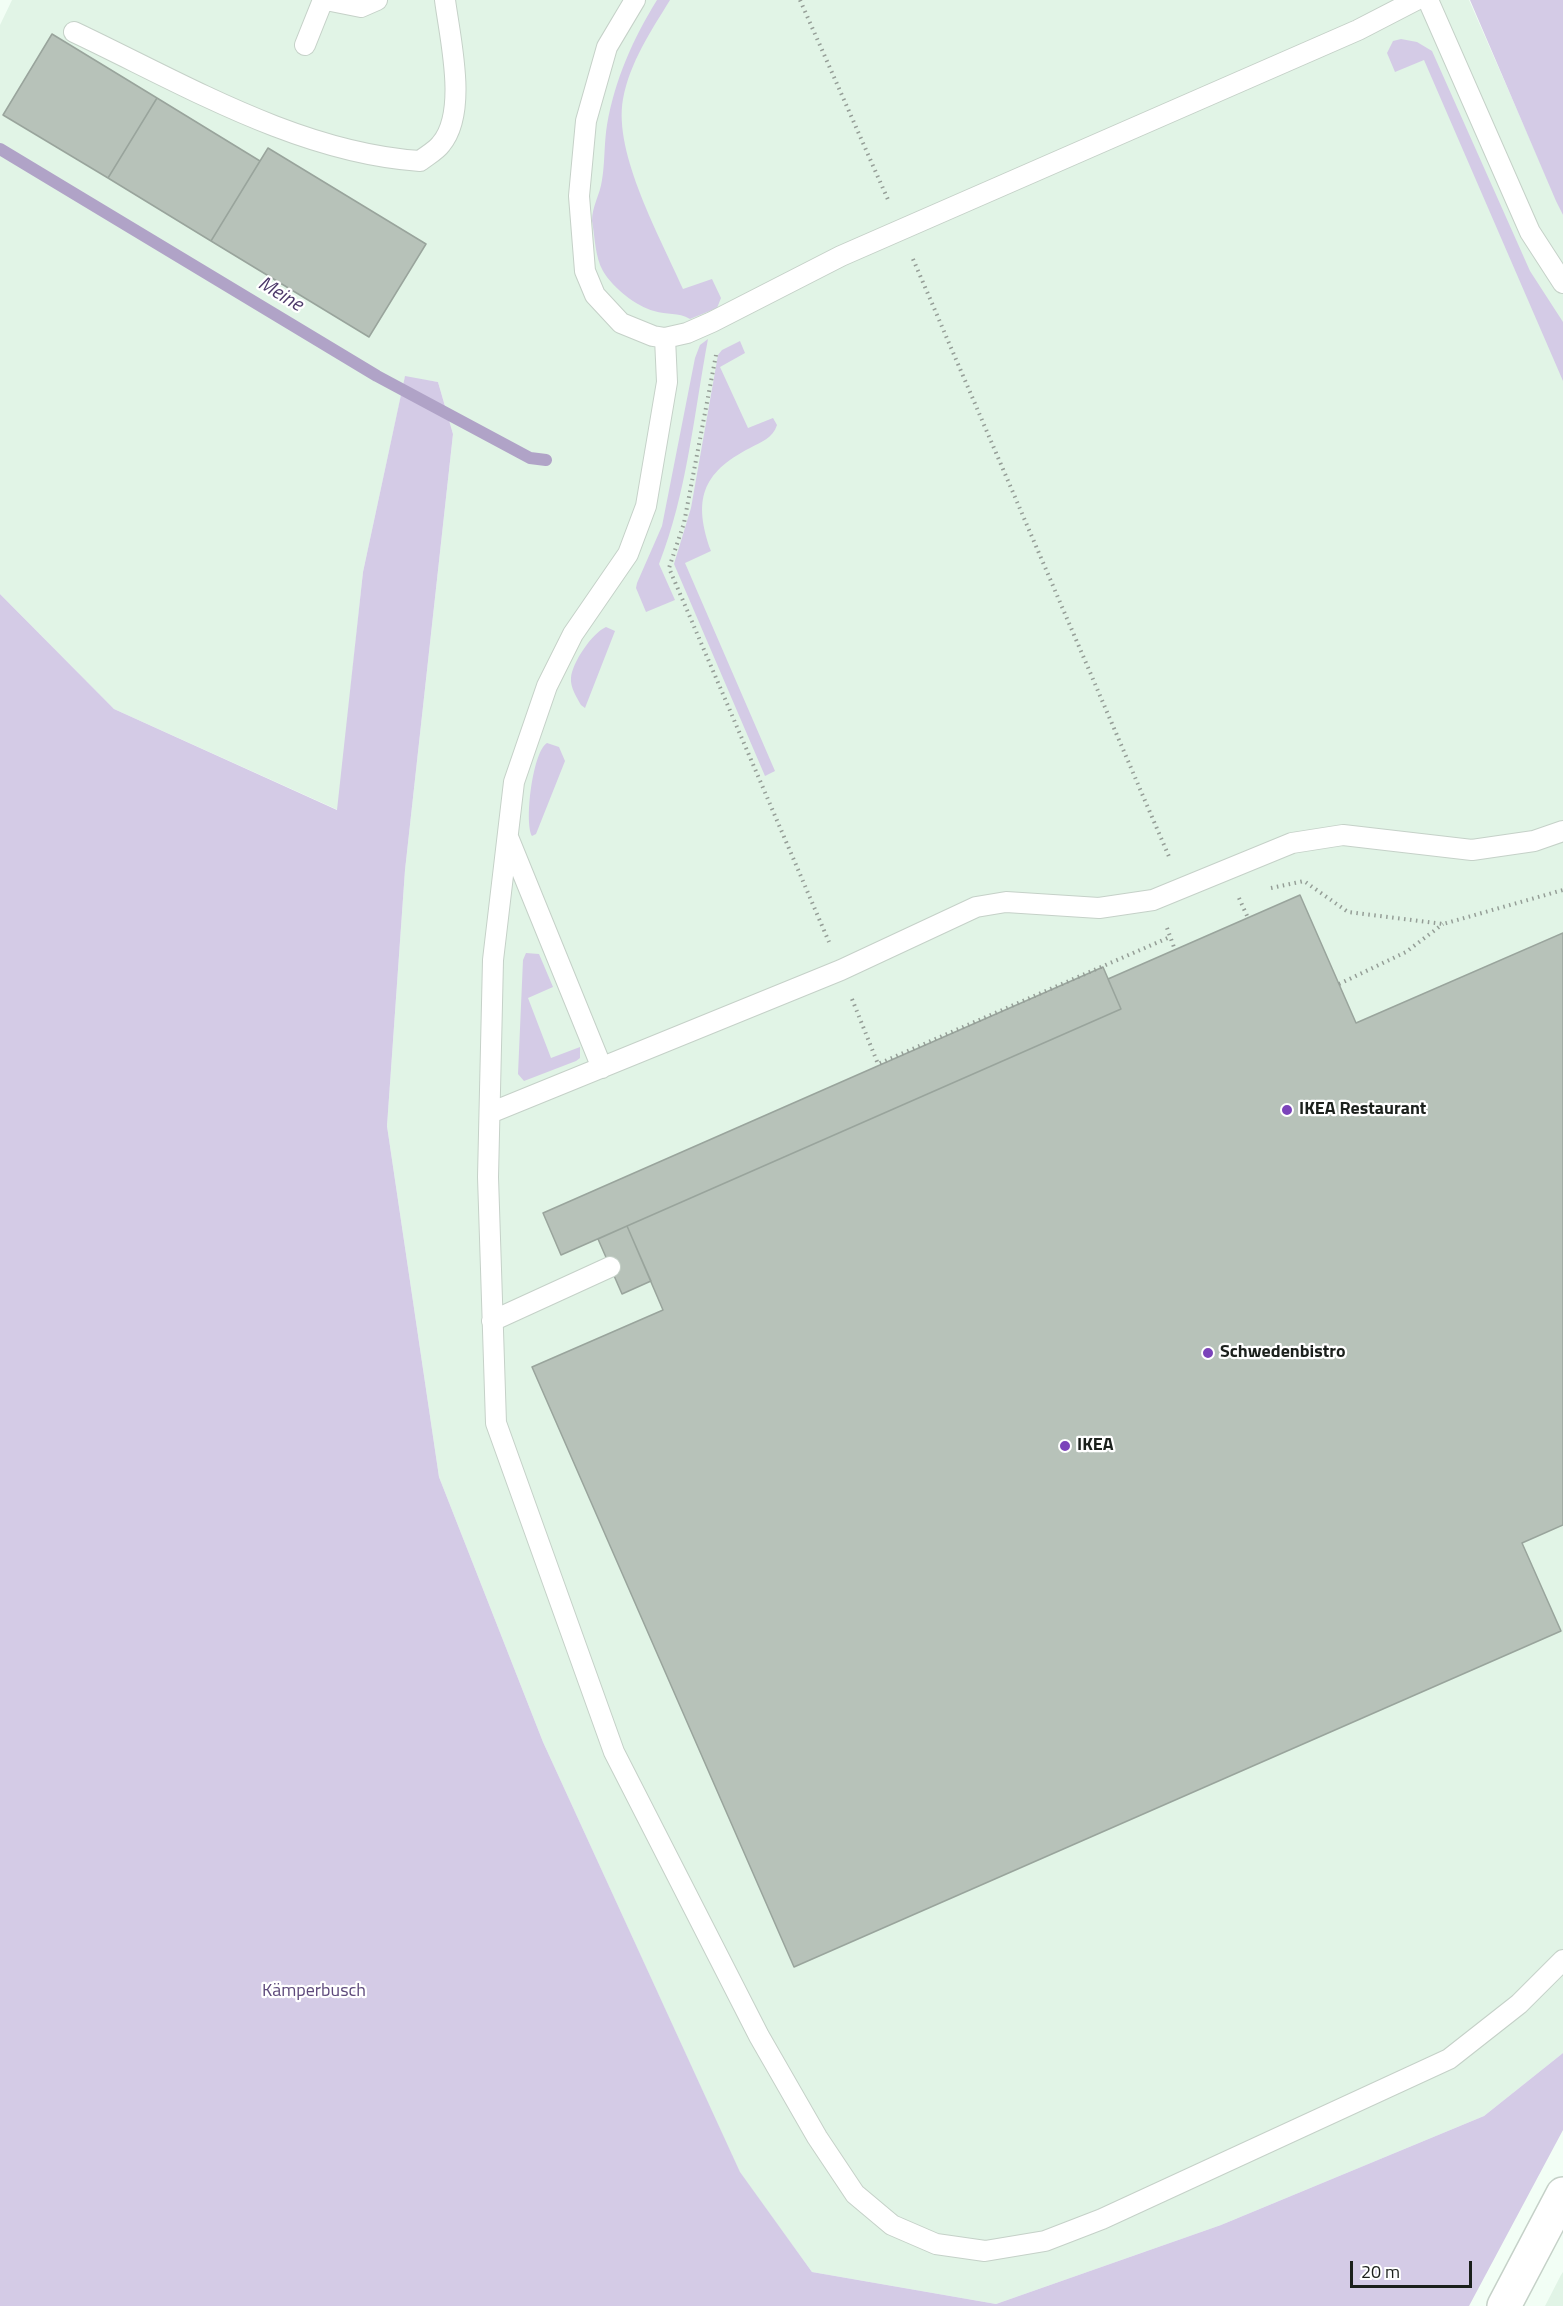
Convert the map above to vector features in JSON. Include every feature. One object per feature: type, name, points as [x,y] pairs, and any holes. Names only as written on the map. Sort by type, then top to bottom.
[{"type":"street","points":[[1504,2306],[1563,2194]]},
{"type":"lane","points":[[305,45],[325,0],[361,7],[377,0]]},
{"type":"lane","points":[[74,32],[271,126],[386,159],[420,161],[442,144],[453,117],[457,89],[445,0]]},
{"type":"lane","points":[[635,0],[607,47],[586,121],[579,196],[585,271],[595,295],[621,323],[653,336],[665,338],[687,333],[712,322],[841,256],[1358,30],[1416,0]]},
{"type":"lane","points":[[1428,0],[1530,232],[1563,283]]},
{"type":"lane","points":[[665,338],[667,382],[646,506],[628,554],[573,634],[547,686],[514,782],[493,960],[488,1177],[496,1423],[614,1752],[759,2036],[817,2137],[855,2194],[892,2226],[936,2244],[985,2251],[1045,2241],[1102,2219],[1449,2059],[1519,2004],[1563,1960]]},
{"type":"lane","points":[[490,1113],[841,970],[976,907],[1006,902],[1099,908],[1153,900],[1292,843],[1343,835],[1472,850],[1534,841],[1563,831]]},
{"type":"lane","points":[[507,834],[602,1068]]},
{"type":"lane","points":[[492,1322],[610,1267]]},
{"type":"path","points":[[800,0],[902,231],[1183,887]]},
{"type":"path","points":[[712,322],[718,342],[684,523],[669,568],[841,970],[878,1064],[1170,937]]},
{"type":"path","points":[[1259,890],[1304,881],[1348,912],[1443,924]]},
{"type":"path","points":[[1339,984],[1406,952],[1443,924],[1563,890]]},
{"type":"path","points":[[1248,892],[1237,895],[1248,918]]},
{"type":"path","points":[[1167,928],[1175,950]]},
{"type":"shaded area","points":[[12,0],[1469,0],[1563,215],[1563,2053],[1484,2116],[1221,2225],[996,2304],[812,2272],[740,2173],[543,1742],[439,1477],[387,1126],[405,870],[453,434],[438,382],[405,377],[363,572],[338,810],[114,709],[0,594],[0,25]]},
{"type":"shaded area","points":[[1563,2272],[1563,2306],[1545,2306],[1561,2275]]},
{"type":"green space","points":[[657,0],[670,0],[642,47],[631,72],[623,99],[622,121],[625,145],[641,196],[683,289],[712,279],[721,298],[717,308],[690,319],[681,315],[647,309],[633,301],[613,284],[598,260],[592,221],[602,180],[610,108],[633,45]]},
{"type":"green space","points":[[1470,0],[1563,0],[1563,215],[1556,201]]},
{"type":"green space","points":[[1401,39],[1417,42],[1432,51],[1530,271],[1563,322],[1563,381],[1424,60],[1395,72],[1387,53],[1393,41]]},
{"type":"green space","points":[[708,339],[683,481],[669,537],[659,564],[675,600],[646,612],[636,588],[637,583],[662,526],[695,358],[700,345]]},
{"type":"green space","points":[[740,341],[745,353],[720,367],[748,428],[773,418],[777,425],[770,436],[734,458],[711,478],[705,490],[703,517],[711,551],[685,563],[775,771],[765,776],[674,564],[691,508],[718,355],[722,350]]},
{"type":"green space","name":"Kämperbusch","points":[[405,376],[438,382],[453,434],[405,870],[387,1126],[439,1477],[543,1742],[740,2172],[812,2272],[996,2304],[1221,2225],[1484,2116],[1563,2053],[1563,2130],[1469,2306],[0,2306],[0,594],[114,709],[337,810],[363,572]]},
{"type":"green space","points":[[606,627],[615,631],[585,708],[573,689],[572,672],[589,642]]},
{"type":"green space","points":[[547,743],[559,747],[565,761],[536,834],[532,836],[529,816],[531,787],[538,759]]},
{"type":"green space","points":[[526,953],[539,954],[553,987],[528,998],[551,1058],[580,1047],[580,1058],[524,1081],[518,1074],[523,960]]},
{"type":"building","points":[[52,34],[157,98],[108,178],[3,115]]},
{"type":"building","points":[[157,98],[260,161],[211,241],[108,178]]},
{"type":"building","points":[[268,148],[426,244],[369,337],[211,241]]},
{"type":"building","name":"IKEA","points":[[1300,895],[1356,1023],[1563,933],[1563,1525],[1522,1543],[1561,1631],[794,1967],[532,1367],[663,1310],[627,1226],[1121,1009],[1108,979]]},
{"type":"building","points":[[1103,967],[1121,1009],[561,1255],[543,1213]]},
{"type":"building","points":[[627,1226],[651,1281],[622,1294],[598,1239]]},
{"type":"waterway","name":"Meine","points":[[0,149],[377,376],[530,458],[546,460]]},
{"type":"place","name":"IKEA Restaurant","points":[[1287,1110]]},
{"type":"place","name":"Schwedenbistro","points":[[1208,1353]]},
{"type":"place","name":"IKEA","points":[[1065,1446]]}]
